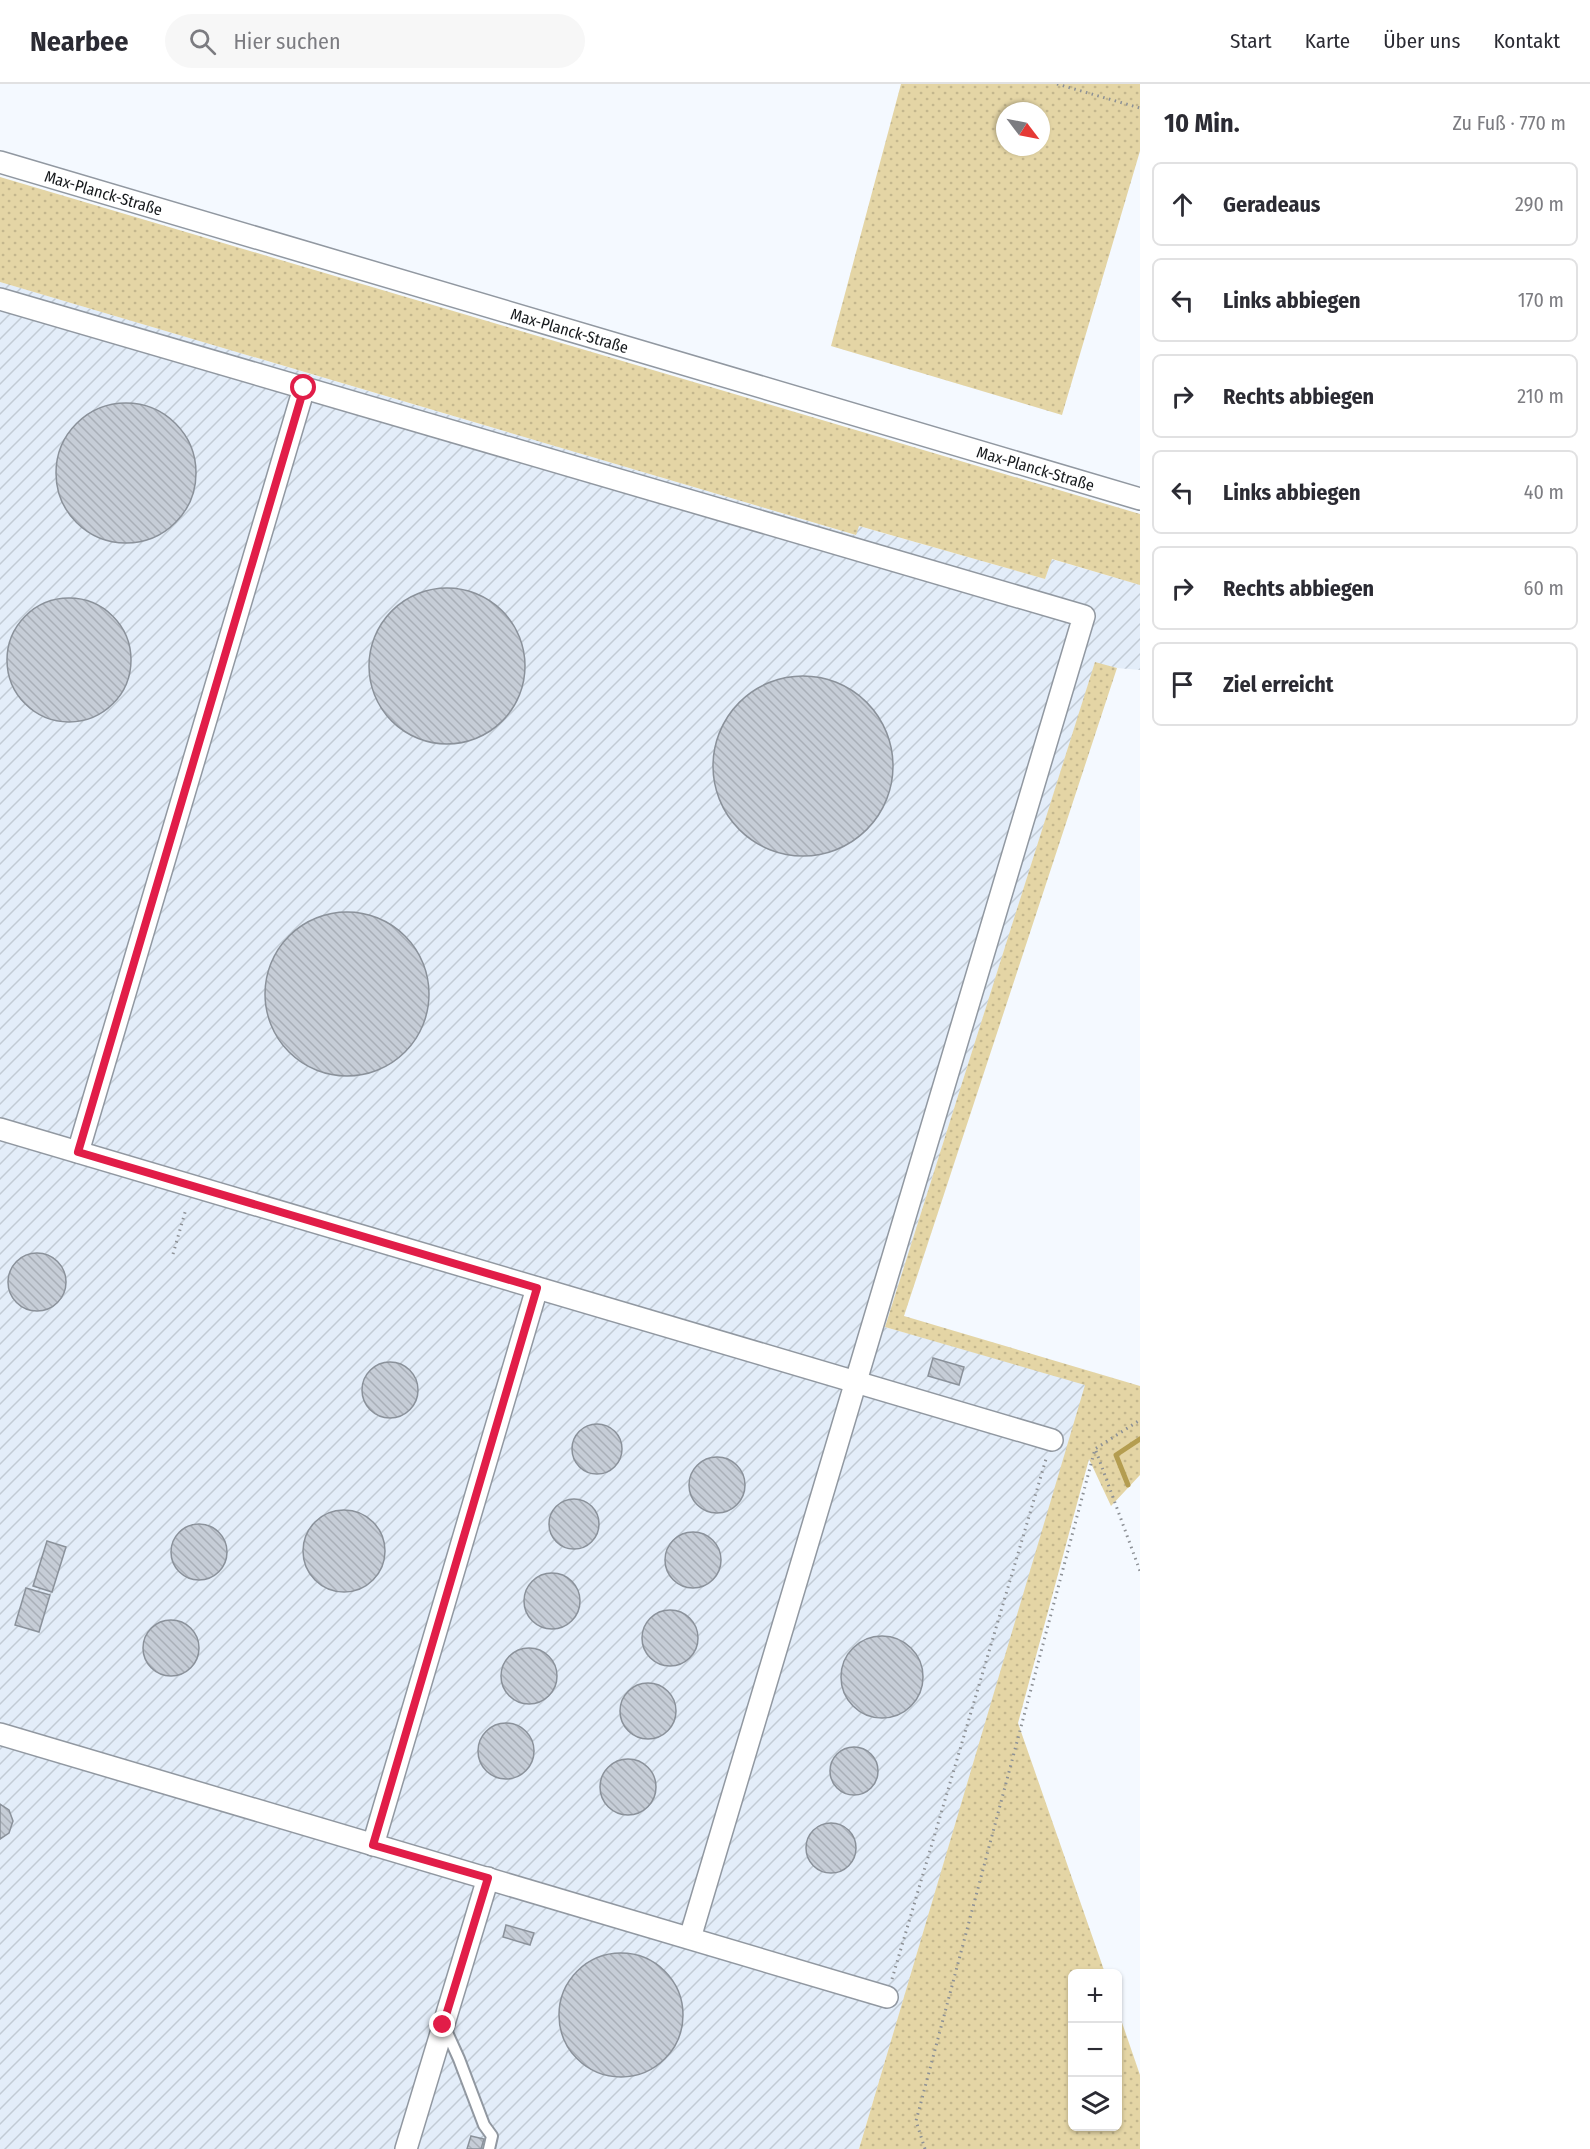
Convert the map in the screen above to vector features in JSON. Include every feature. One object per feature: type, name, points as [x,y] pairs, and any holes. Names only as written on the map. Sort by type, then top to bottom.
[{"type":"street","name":"Max-Planck-Straße","points":[[0,162],[1140,499]]},
{"type":"street","points":[[0,299],[1084,616],[854,1381],[690,1938]]},
{"type":"street","points":[[78,1152],[304,388]]},
{"type":"street","points":[[0,1129],[1052,1440]]},
{"type":"street","points":[[373,1845],[537,1288]]},
{"type":"street","points":[[0,1734],[887,1997]]},
{"type":"street","points":[[406,2149],[488,1878]]},
{"type":"lane","points":[[443,2025],[459,2059],[484,2125],[492,2136],[489,2149]]},
{"type":"path","points":[[1057,84],[1140,108]]},
{"type":"path","points":[[173,1254],[186,1209]]},
{"type":"path","points":[[925,2149],[916,2121],[1095,1449],[1140,1420]]},
{"type":"path","points":[[887,1997],[1052,1440]]},
{"type":"path","points":[[1095,1449],[1140,1571]]},
{"type":"shaded area","points":[[901,84],[1140,84],[1140,151],[1062,415],[831,346]]},
{"type":"shaded area","points":[[0,177],[1140,514],[1140,585],[1052,559],[1045,579],[859,526],[856,535],[0,282]]},
{"type":"shaded area","points":[[0,282],[855,535],[858,526],[1045,579],[1051,559],[1140,585],[1140,670],[1095,663],[885,1327],[1086,1384],[859,2149],[0,2149]]},
{"type":"shaded area","points":[[1095,662],[1117,668],[904,1316],[1140,1386],[1140,1475],[1111,1506],[1089,1459],[1018,1723],[1104,1969],[1068,1969],[1068,2131],[1122,2131],[1122,2023],[1140,2075],[1140,2149],[859,2149],[1085,1385],[885,1327]]},
{"type":"building","points":[[126,403],[153,408],[175,424],[191,446],[196,473],[191,500],[175,522],[153,538],[126,543],[99,538],[77,522],[61,500],[56,473],[61,446],[77,424],[99,408]]},
{"type":"building","points":[[447,588],[462,589],[477,594],[502,611],[519,636],[524,651],[524,681],[519,696],[502,721],[477,738],[462,743],[447,744],[432,743],[417,738],[392,721],[375,696],[370,681],[369,666],[370,651],[375,636],[392,611],[417,594],[432,589]]},
{"type":"building","points":[[69,598],[93,603],[113,616],[126,636],[131,660],[126,684],[113,704],[93,717],[69,722],[45,717],[25,704],[12,684],[7,660],[12,636],[25,616],[45,603]]},
{"type":"building","points":[[803,676],[838,683],[867,702],[886,731],[893,766],[886,801],[867,830],[838,849],[803,856],[768,849],[739,830],[720,801],[713,766],[720,731],[739,702],[768,683]]},
{"type":"building","points":[[347,912],[378,918],[405,936],[423,963],[429,994],[423,1025],[405,1052],[378,1070],[347,1076],[316,1070],[289,1052],[271,1025],[265,994],[271,963],[289,936],[316,918]]},
{"type":"building","points":[[31,1253],[43,1253],[58,1261],[66,1276],[66,1288],[58,1303],[43,1311],[31,1311],[16,1303],[8,1288],[8,1276],[16,1261]]},
{"type":"building","points":[[933,1358],[964,1367],[959,1385],[928,1376]]},
{"type":"building","points":[[384,1362],[396,1362],[410,1370],[418,1384],[416,1401],[410,1410],[396,1418],[384,1418],[367,1406],[362,1396],[362,1384],[374,1367]]},
{"type":"building","points":[[597,1424],[606,1426],[617,1435],[622,1449],[620,1458],[611,1469],[597,1474],[588,1472],[577,1463],[572,1449],[574,1440],[583,1429]]},
{"type":"building","points":[[711,1457],[723,1457],[737,1465],[745,1479],[743,1496],[737,1505],[723,1513],[711,1513],[694,1501],[689,1491],[689,1479],[701,1462]]},
{"type":"building","points":[[574,1499],[583,1501],[594,1510],[599,1524],[597,1533],[588,1544],[574,1549],[565,1547],[554,1538],[549,1524],[551,1515],[560,1504]]},
{"type":"building","points":[[336,1510],[352,1510],[367,1517],[378,1528],[385,1543],[382,1567],[373,1580],[352,1592],[336,1592],[321,1585],[310,1574],[303,1559],[303,1543],[310,1528],[321,1517]]},
{"type":"building","points":[[193,1524],[205,1524],[219,1532],[227,1546],[225,1563],[219,1572],[205,1580],[193,1580],[176,1568],[171,1558],[171,1546],[183,1529]]},
{"type":"building","points":[[687,1532],[699,1532],[713,1540],[721,1554],[719,1571],[713,1580],[699,1588],[687,1588],[670,1576],[665,1566],[665,1554],[677,1537]]},
{"type":"building","points":[[47,1541],[66,1547],[52,1592],[33,1586]]},
{"type":"building","points":[[546,1573],[558,1573],[572,1581],[580,1595],[578,1612],[572,1621],[558,1629],[546,1629],[529,1617],[524,1607],[524,1595],[536,1578]]},
{"type":"building","points":[[26,1588],[50,1595],[39,1632],[15,1625]]},
{"type":"building","points":[[664,1610],[676,1610],[690,1618],[698,1632],[696,1649],[690,1658],[676,1666],[664,1666],[647,1654],[642,1644],[642,1632],[654,1615]]},
{"type":"building","points":[[165,1620],[177,1620],[191,1628],[199,1642],[197,1659],[191,1668],[177,1676],[165,1676],[148,1664],[143,1654],[143,1642],[155,1625]]},
{"type":"building","points":[[882,1636],[898,1639],[911,1648],[920,1661],[923,1677],[920,1693],[911,1706],[898,1715],[882,1718],[866,1715],[853,1706],[844,1693],[841,1677],[844,1661],[853,1648],[866,1639]]},
{"type":"building","points":[[523,1648],[535,1648],[549,1656],[557,1670],[555,1687],[549,1696],[535,1704],[523,1704],[506,1692],[501,1682],[501,1670],[513,1653]]},
{"type":"building","points":[[642,1683],[654,1683],[668,1691],[676,1705],[674,1722],[668,1731],[654,1739],[642,1739],[625,1727],[620,1717],[620,1705],[632,1688]]},
{"type":"building","points":[[500,1723],[512,1723],[522,1727],[530,1735],[534,1751],[530,1767],[522,1775],[512,1779],[500,1779],[490,1775],[482,1767],[478,1757],[478,1745],[482,1735],[490,1727]]},
{"type":"building","points":[[849,1747],[859,1747],[874,1757],[878,1771],[877,1780],[868,1791],[859,1795],[849,1795],[834,1785],[830,1776],[830,1766],[840,1751]]},
{"type":"building","points":[[622,1759],[634,1759],[648,1767],[656,1781],[654,1798],[648,1807],[634,1815],[622,1815],[605,1803],[600,1793],[600,1781],[612,1764]]},
{"type":"building","points":[[0,1804],[9,1810],[13,1821],[9,1833],[0,1839]]},
{"type":"building","points":[[831,1823],[840,1825],[851,1834],[856,1848],[854,1857],[845,1868],[831,1873],[822,1871],[811,1862],[806,1848],[808,1839],[817,1828]]},
{"type":"building","points":[[506,1925],[534,1933],[530,1945],[503,1937]]},
{"type":"building","points":[[621,1953],[645,1957],[665,1971],[679,1991],[683,2015],[679,2039],[665,2059],[645,2073],[621,2077],[597,2073],[577,2059],[563,2039],[559,2015],[563,1991],[577,1971],[597,1957]]},
{"type":"building","points":[[471,2136],[484,2139],[481,2149],[467,2149]]},
{"type":"waterway","points":[[1128,1485],[1116,1455],[1140,1439]]},
{"type":"route","points":[[304,388],[78,1152],[537,1288],[373,1845],[488,1878],[443,2025]]}]
